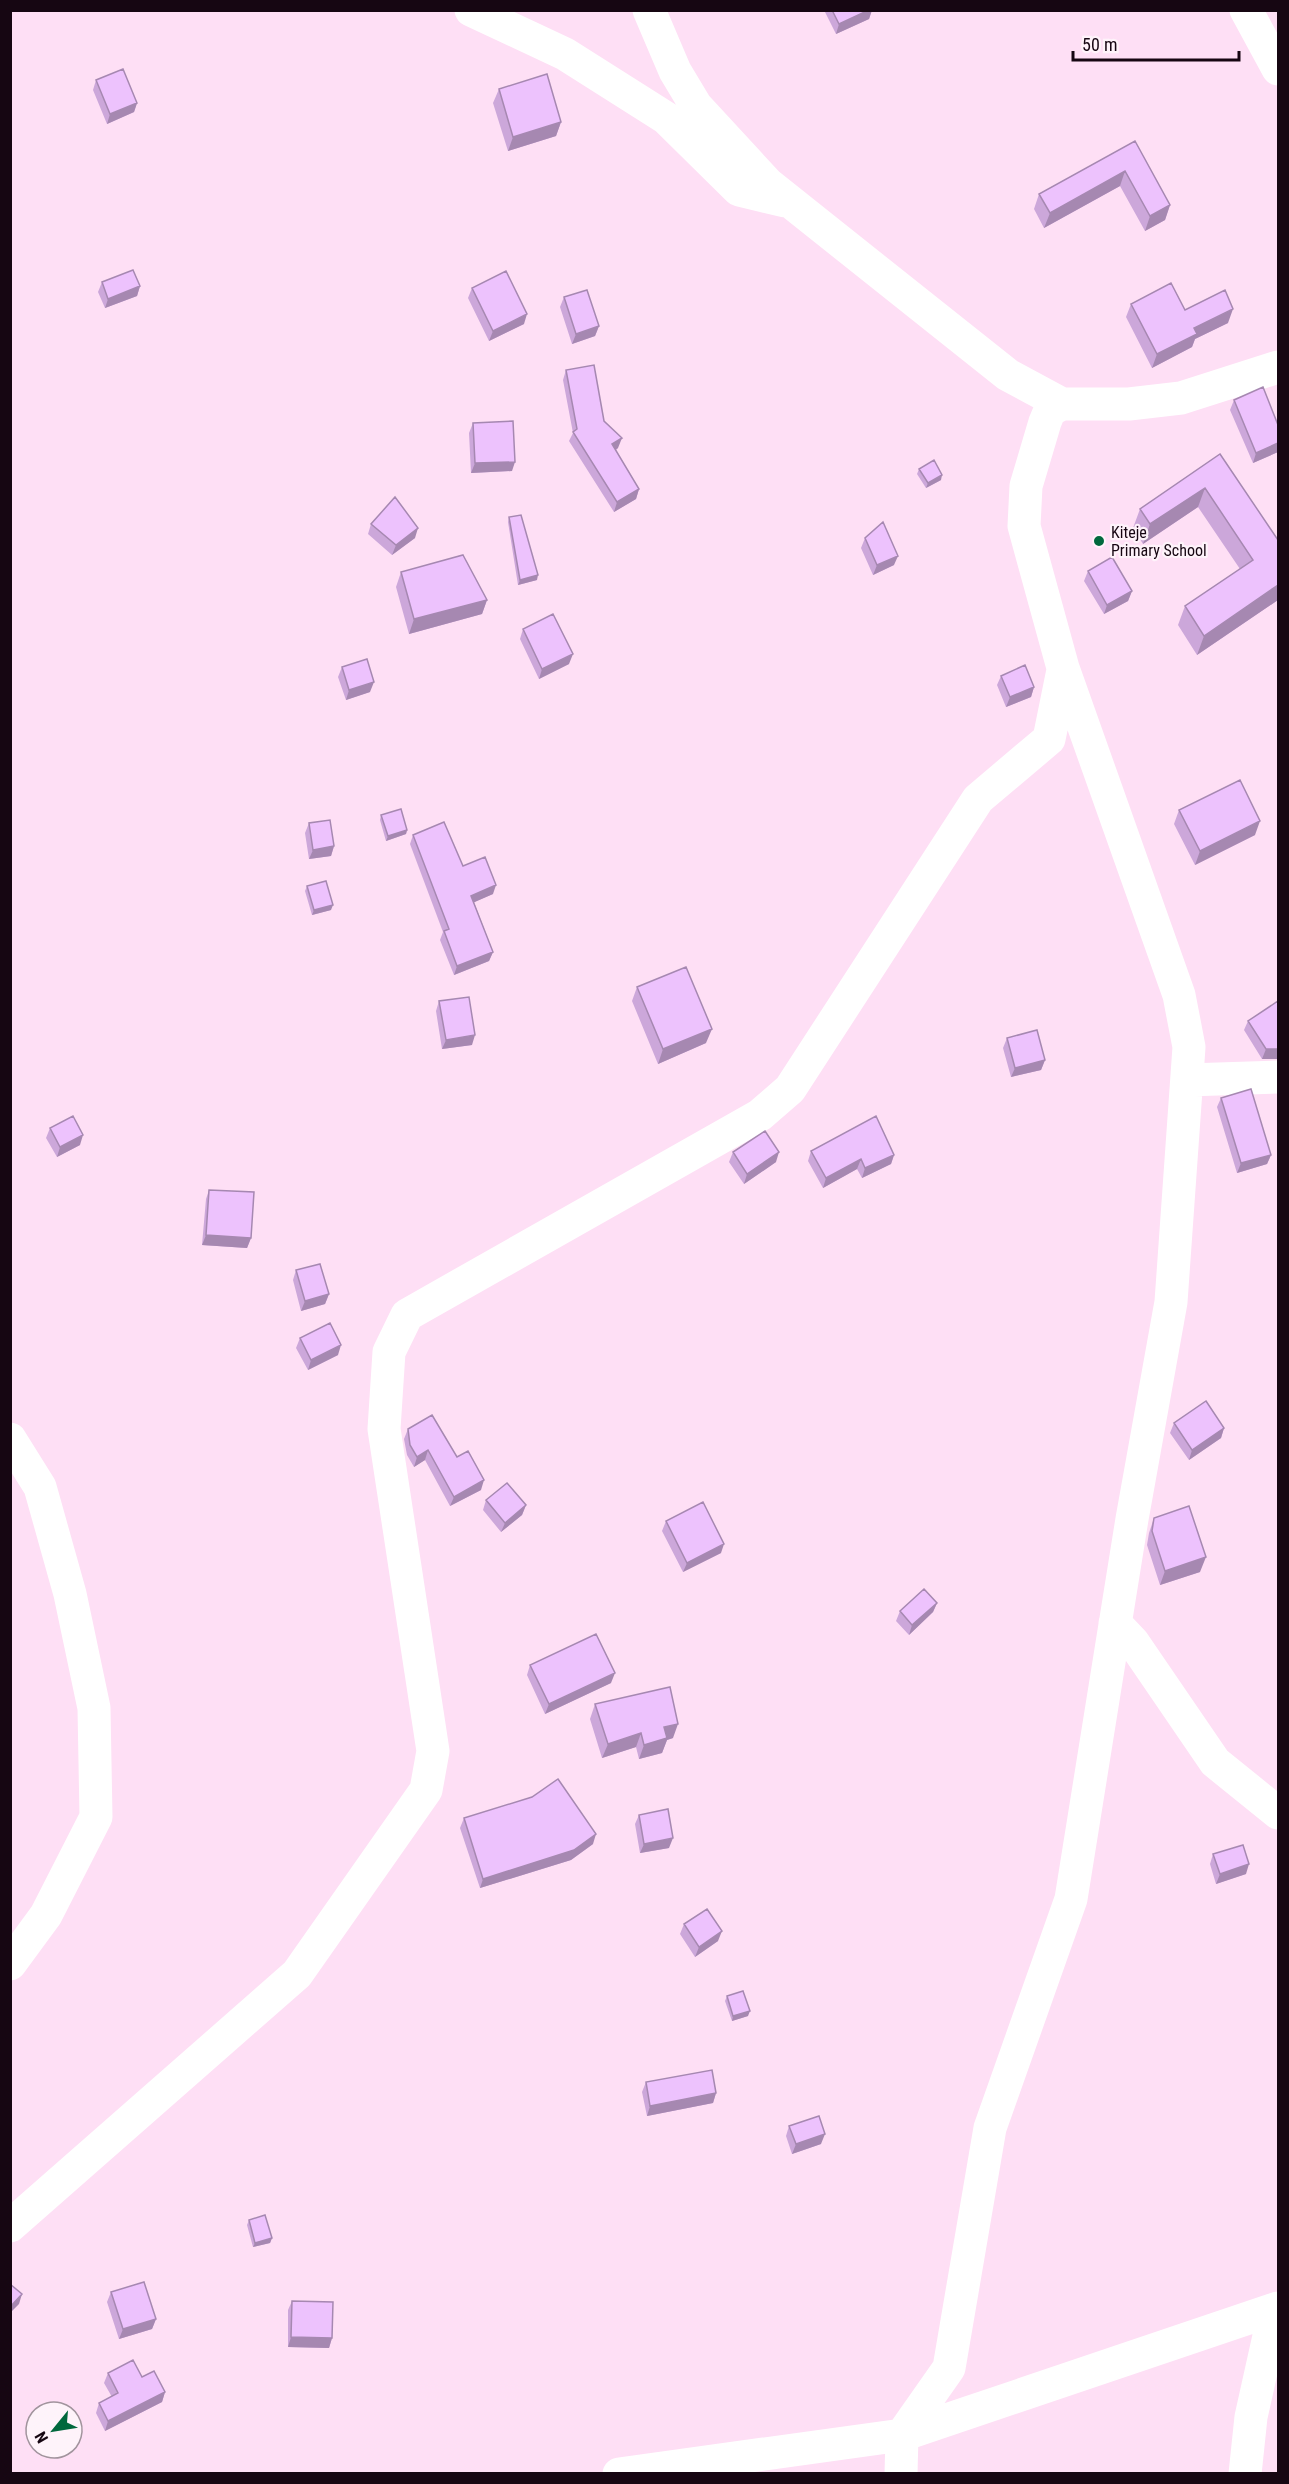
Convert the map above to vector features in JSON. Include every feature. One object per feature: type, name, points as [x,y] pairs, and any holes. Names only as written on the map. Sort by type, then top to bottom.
[{"type":"street","points":[[471,10],[565,54],[666,118],[739,190],[790,202]]},
{"type":"street","points":[[649,10],[675,71],[696,106],[768,184],[1008,375],[1062,404]]},
{"type":"street","points":[[1246,10],[1278,69]]},
{"type":"street","points":[[901,2474],[902,2435],[949,2368],[990,2128],[1071,1899],[1115,1623],[1171,1302],[1190,1047],[1179,995],[1064,668],[1024,526],[1026,486],[1050,410],[1062,404],[1129,404],[1181,398],[1278,367]]},
{"type":"street","points":[[10,2226],[297,1974],[426,1790],[433,1751],[384,1429],[389,1352],[407,1315],[760,1115],[790,1089],[978,799],[1049,739],[1064,668]]},
{"type":"street","points":[[1187,1080],[1278,1077]]},
{"type":"street","points":[[10,1439],[40,1487],[70,1594],[94,1708],[96,1817],[46,1915],[10,1964]]},
{"type":"street","points":[[1115,1623],[1133,1642],[1215,1762],[1278,1813]]},
{"type":"street","points":[[619,2474],[902,2435],[1277,2309]]},
{"type":"street","points":[[1245,2474],[1251,2417],[1277,2309]]},
{"type":"building","points":[[832,10],[869,10],[839,24]]},
{"type":"building","points":[[123,69],[137,103],[110,114],[96,80]]},
{"type":"building","points":[[547,74],[561,122],[513,137],[499,89]]},
{"type":"building","points":[[1135,141],[1170,205],[1150,216],[1125,171],[1050,213],[1039,194]]},
{"type":"building","points":[[133,270],[140,286],[108,299],[102,282]]},
{"type":"building","points":[[506,271],[527,314],[493,331],[472,288]]},
{"type":"building","points":[[1171,283],[1185,310],[1225,290],[1233,309],[1194,328],[1197,334],[1157,354],[1131,304]]},
{"type":"building","points":[[587,290],[599,326],[576,334],[564,297]]},
{"type":"building","points":[[594,365],[604,421],[622,438],[612,444],[639,489],[617,502],[573,432],[577,429],[566,370]]},
{"type":"building","points":[[1263,387],[1278,425],[1278,443],[1256,453],[1234,400]]},
{"type":"building","points":[[513,421],[515,462],[475,463],[473,423]]},
{"type":"building","points":[[1220,454],[1278,540],[1278,585],[1204,636],[1185,606],[1253,560],[1205,488],[1150,524],[1140,509]]},
{"type":"building","points":[[934,460],[942,475],[928,483],[919,469]]},
{"type":"building","points":[[395,497],[418,528],[396,545],[371,524]]},
{"type":"building","points":[[521,515],[538,575],[520,580],[509,517]]},
{"type":"building","points":[[883,522],[898,556],[877,565],[865,538]]},
{"type":"building","points":[[463,555],[487,600],[414,619],[401,572]]},
{"type":"building","points":[[1112,557],[1132,591],[1107,605],[1088,571]]},
{"type":"building","points":[[553,614],[573,654],[542,669],[523,629]]},
{"type":"building","points":[[367,659],[374,682],[349,690],[342,667]]},
{"type":"building","points":[[1025,665],[1034,687],[1010,697],[1001,676]]},
{"type":"building","points":[[1240,780],[1260,821],[1200,851],[1179,810]]},
{"type":"building","points":[[401,809],[407,830],[388,836],[381,815]]},
{"type":"building","points":[[330,820],[334,846],[313,850],[309,823]]},
{"type":"building","points":[[444,822],[463,866],[485,857],[496,885],[471,896],[493,952],[457,966],[444,931],[449,929],[413,835]]},
{"type":"building","points":[[326,881],[333,905],[314,910],[307,886]]},
{"type":"building","points":[[686,967],[712,1029],[663,1049],[637,987]]},
{"type":"building","points":[[469,997],[475,1035],[446,1040],[439,1001]]},
{"type":"building","points":[[1278,1001],[1278,1049],[1266,1049],[1248,1021]]},
{"type":"building","points":[[1037,1030],[1045,1060],[1015,1068],[1007,1038]]},
{"type":"building","points":[[1251,1089],[1271,1155],[1241,1163],[1221,1098]]},
{"type":"building","points":[[73,1116],[83,1135],[60,1147],[50,1128]]},
{"type":"building","points":[[876,1116],[894,1155],[865,1168],[861,1159],[826,1178],[811,1151]]},
{"type":"building","points":[[765,1131],[779,1152],[747,1174],[733,1152]]},
{"type":"building","points":[[209,1190],[254,1192],[251,1238],[206,1235]]},
{"type":"building","points":[[320,1264],[329,1294],[305,1301],[296,1270]]},
{"type":"building","points":[[330,1323],[341,1345],[311,1360],[300,1338]]},
{"type":"building","points":[[1206,1401],[1224,1428],[1192,1450],[1174,1423]]},
{"type":"building","points":[[432,1415],[457,1457],[468,1451],[484,1480],[454,1497],[428,1450],[417,1457],[410,1445],[408,1429]]},
{"type":"building","points":[[507,1483],[526,1505],[505,1523],[486,1500]]},
{"type":"building","points":[[703,1502],[724,1544],[687,1563],[666,1521]]},
{"type":"building","points":[[1189,1506],[1206,1557],[1165,1571],[1152,1531],[1154,1518]]},
{"type":"building","points":[[924,1589],[937,1603],[912,1625],[900,1611]]},
{"type":"building","points":[[596,1634],[615,1673],[549,1704],[530,1665]]},
{"type":"building","points":[[670,1687],[678,1724],[664,1727],[667,1738],[644,1745],[641,1733],[608,1744],[595,1704]]},
{"type":"building","points":[[558,1779],[596,1834],[574,1850],[483,1879],[464,1818],[532,1797]]},
{"type":"building","points":[[668,1809],[673,1838],[644,1844],[639,1815]]},
{"type":"building","points":[[1243,1845],[1249,1864],[1220,1874],[1213,1854]]},
{"type":"building","points":[[707,1909],[722,1931],[699,1947],[684,1924]]},
{"type":"building","points":[[743,1991],[750,2011],[733,2016],[727,1996]]},
{"type":"building","points":[[712,2070],[716,2093],[650,2106],[646,2082]]},
{"type":"building","points":[[819,2116],[825,2134],[796,2144],[789,2126]]},
{"type":"building","points":[[265,2215],[272,2238],[255,2243],[249,2220]]},
{"type":"building","points":[[144,2282],[156,2319],[123,2329],[111,2292]]},
{"type":"building","points":[[10,2284],[22,2294],[10,2307]]},
{"type":"building","points":[[292,2301],[333,2302],[332,2338],[291,2337]]},
{"type":"building","points":[[133,2360],[142,2377],[154,2371],[165,2392],[108,2421],[99,2403],[118,2393],[108,2373]]},
{"type":"place","name":"Kiteje Primary School","points":[[1099,541]]}]
